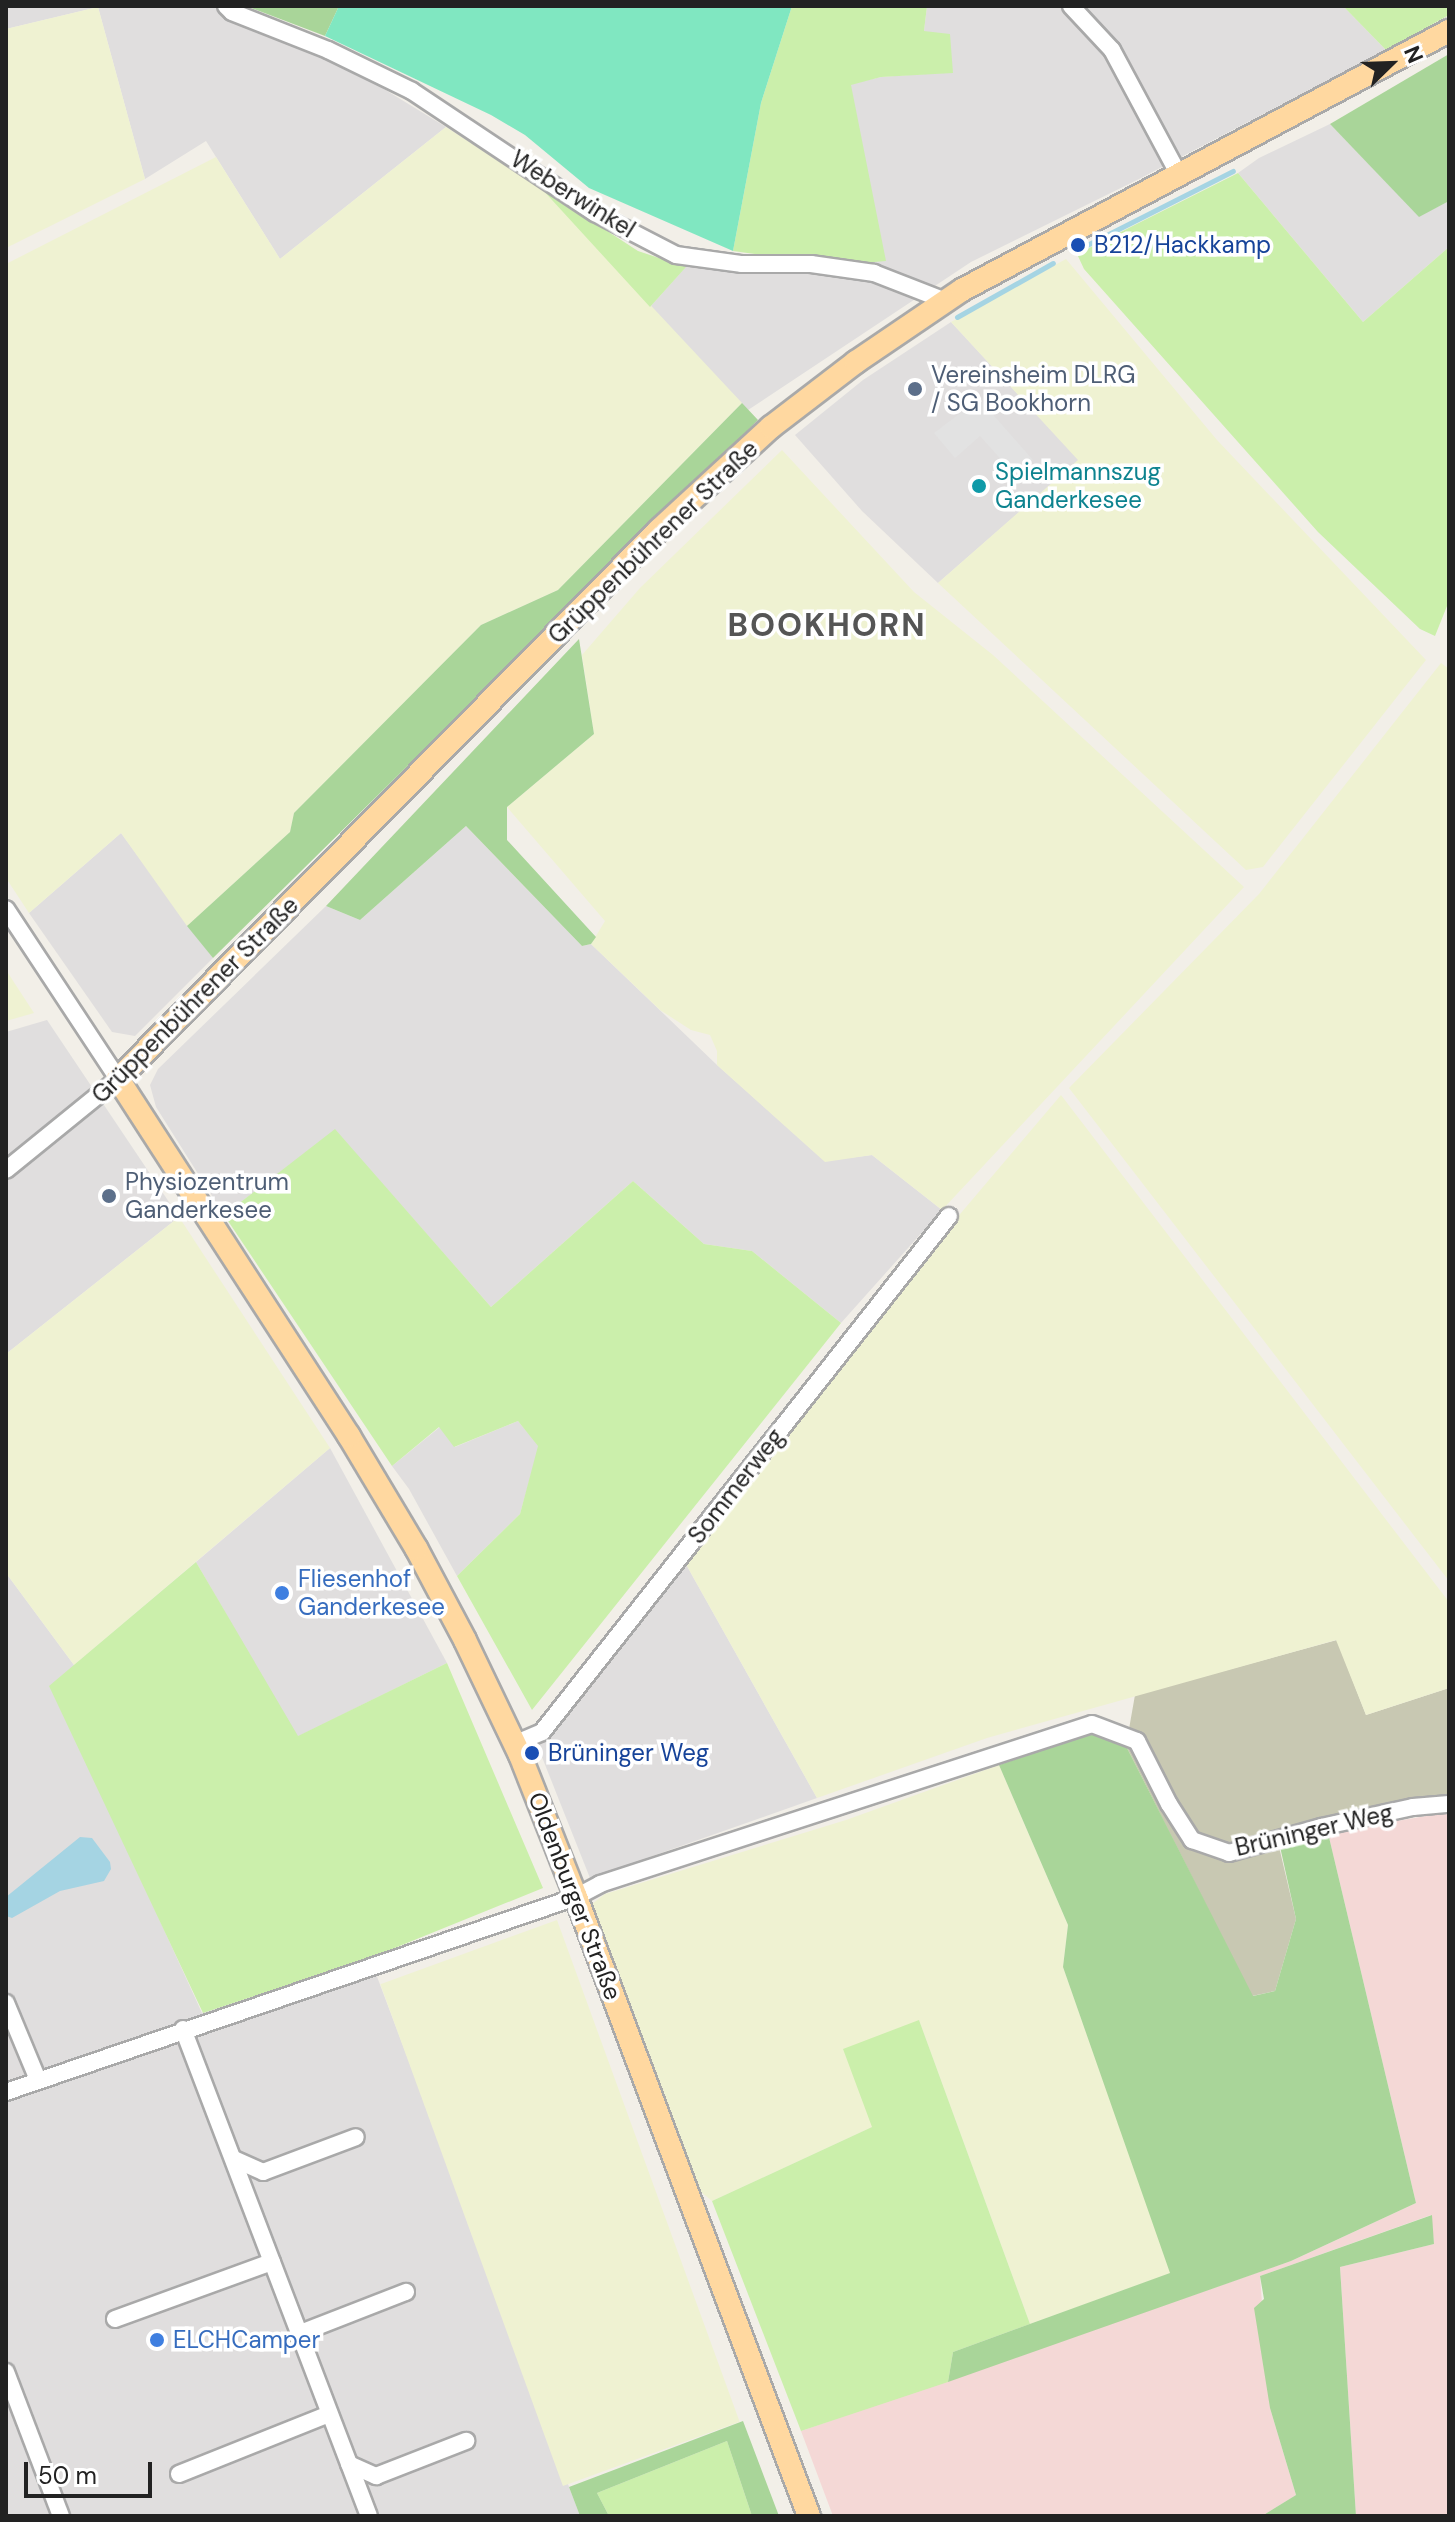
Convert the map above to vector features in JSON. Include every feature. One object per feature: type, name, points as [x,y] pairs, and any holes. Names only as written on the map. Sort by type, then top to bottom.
[{"type":"main road","name":"Grüppenbührener Straße","points":[[118,1079],[659,530],[771,427],[856,362],[946,301],[1449,31]]},
{"type":"main road","name":"Oldenburger Straße","points":[[118,1079],[278,1324],[412,1541],[514,1744],[576,1897],[809,2516]]},
{"type":"street","name":"Weberwinkel","points":[[226,6],[232,12],[328,50],[412,91],[595,213],[676,255],[742,264],[811,264],[874,273],[946,301]]},
{"type":"street","points":[[1071,6],[1112,50],[1179,175]]},
{"type":"street","name":"Oldenburger Straße","points":[[6,909],[118,1079]]},
{"type":"street","name":"Grüppenbührener Straße","points":[[6,1170],[118,1079]]},
{"type":"street","name":"Sommerweg","points":[[514,1744],[542,1732],[949,1216]]},
{"type":"street","name":"Brüninger Weg","points":[[6,2092],[576,1897],[600,1884],[1092,1724],[1137,1741],[1169,1804],[1192,1840],[1229,1853],[1321,1827],[1413,1807],[1449,1804]]},
{"type":"street","points":[[6,2003],[38,2080]]},
{"type":"street","points":[[183,2029],[250,2198],[298,2334],[366,2510]]},
{"type":"street","points":[[250,2198],[263,2172],[356,2137]]},
{"type":"street","points":[[234,2159],[263,2172]]},
{"type":"street","points":[[115,2319],[272,2262]]},
{"type":"street","points":[[298,2334],[406,2292]]},
{"type":"street","points":[[6,2372],[61,2516]]},
{"type":"street","points":[[179,2474],[329,2414]]},
{"type":"street","points":[[349,2464],[376,2476],[466,2441]]},
{"type":"street","points":[[366,2510],[376,2476]]},
{"type":"shaded area","points":[[6,6],[217,6],[229,17],[330,56],[446,127],[280,259],[206,141],[145,179],[98,7],[6,29]]},
{"type":"shaded area","points":[[927,6],[1343,6],[1386,50],[1139,179],[971,262],[748,410],[650,307],[692,260],[810,268],[851,84],[881,77],[953,72],[924,31]]},
{"type":"shaded area","points":[[98,7],[145,179],[6,248],[6,29]]},
{"type":"shaded area","points":[[1330,124],[1419,216],[1449,201],[1449,247],[1363,322],[1238,173],[1259,158]]},
{"type":"shaded area","points":[[446,127],[541,188],[742,403],[558,590],[481,625],[294,813],[290,832],[187,926],[121,833],[29,913],[6,878],[6,264],[216,157],[280,259]]},
{"type":"shaded area","points":[[1066,259],[1217,440],[1426,660],[1263,867],[1246,870],[938,583],[1078,460],[951,322]]},
{"type":"shaded area","points":[[951,322],[1079,460],[938,583],[862,511],[795,435],[863,380]]},
{"type":"shaded area","points":[[979,399],[1033,460],[1016,476],[980,436],[955,458],[934,433]]},
{"type":"shaded area","points":[[782,450],[914,592],[993,655],[1244,887],[942,1210],[872,1155],[825,1162],[717,1065],[717,1051],[710,1035],[691,1030],[660,1010],[591,944],[605,921],[507,807],[594,734],[582,655],[640,588]]},
{"type":"shaded area","points":[[1441,663],[1449,669],[1449,1581],[1069,1088],[1259,894]]},
{"type":"shaded area","points":[[466,826],[582,946],[591,944],[717,1065],[825,1161],[872,1155],[942,1210],[841,1323],[752,1251],[704,1244],[633,1181],[491,1307],[335,1130],[224,1215],[156,1107],[150,1085],[158,1069],[326,906],[360,920]]},
{"type":"shaded area","points":[[121,833],[213,958],[135,1036],[112,1032],[29,913]]},
{"type":"shaded area","points":[[6,970],[34,1013],[6,1021]]},
{"type":"shaded area","points":[[47,1020],[179,1217],[6,1354],[6,1032]]},
{"type":"shaded area","points":[[1061,1095],[1449,1602],[1449,1688],[1366,1715],[1336,1640],[987,1738],[817,1798],[683,1559],[955,1220]]},
{"type":"shaded area","points":[[179,1217],[330,1448],[74,1665],[6,1573],[6,1354]]},
{"type":"shaded area","points":[[518,1421],[539,1446],[520,1514],[457,1576],[409,1489],[392,1466],[440,1427],[455,1447]]},
{"type":"shaded area","points":[[330,1448],[447,1663],[297,1737],[196,1562]]},
{"type":"shaded area","points":[[683,1559],[817,1798],[590,1878],[538,1747]]},
{"type":"shaded area","points":[[6,1573],[74,1665],[145,1888],[202,2013],[370,1958],[580,2516],[6,2516]]},
{"type":"shaded area","points":[[1337,1640],[1366,1715],[1449,1688],[1449,1794],[1390,1802],[1276,1834],[1296,1919],[1275,1991],[1252,1996],[1126,1746],[1135,1695]]},
{"type":"shaded area","points":[[999,1765],[1068,1925],[1063,1967],[1171,2273],[1030,2324],[919,2020],[872,2127],[712,2201],[701,2192],[592,1904],[605,1894],[846,1820]]},
{"type":"shaded area","points":[[1449,1812],[1449,2516],[1356,2516],[1340,2267],[1434,2244],[1431,2215],[1260,2276],[1270,2408],[1296,2495],[1262,2516],[833,2516],[801,2431],[1291,2261],[1416,2203],[1328,1833]]},
{"type":"shaded area","points":[[557,1920],[740,2422],[563,2486],[380,1984]]},
{"type":"green space","points":[[246,6],[339,6],[325,36]]},
{"type":"green space","points":[[339,6],[792,6],[761,103],[733,251],[589,188],[525,135],[491,115],[325,36]]},
{"type":"green space","points":[[792,6],[927,6],[924,31],[950,34],[953,73],[881,77],[851,85],[886,261],[838,265],[733,251],[761,103]]},
{"type":"green space","points":[[1343,6],[1449,6],[1449,15],[1386,50]]},
{"type":"green space","points":[[1449,54],[1449,201],[1419,217],[1330,124]]},
{"type":"green space","points":[[1238,173],[1363,322],[1449,247],[1449,601],[1435,636],[1420,629],[1318,532],[1084,269],[1077,254]]},
{"type":"green space","points":[[541,188],[638,251],[686,267],[650,307]]},
{"type":"green space","points":[[742,403],[758,420],[213,958],[187,926],[290,832],[294,813],[481,625],[558,590]]},
{"type":"green space","points":[[579,639],[594,734],[507,807],[507,840],[596,937],[591,944],[582,946],[466,826],[360,920],[326,906]]},
{"type":"green space","points":[[335,1129],[491,1307],[633,1181],[704,1244],[752,1251],[841,1323],[532,1710],[457,1576],[520,1514],[538,1446],[518,1421],[454,1447],[439,1427],[392,1466],[224,1215]]},
{"type":"green space","points":[[196,1562],[298,1736],[447,1663],[543,1888],[370,1958],[203,2013],[49,1686]]},
{"type":"green space","points":[[1093,1733],[1126,1746],[1253,1996],[1275,1991],[1296,1919],[1279,1842],[1328,1833],[1416,2203],[1291,2261],[948,2382],[953,2352],[1170,2273],[1063,1967],[1068,1925],[999,1765]]},
{"type":"green space","points":[[919,2020],[1030,2324],[953,2352],[948,2382],[801,2431],[712,2201],[872,2127],[843,2049]]},
{"type":"green space","points":[[1432,2215],[1434,2244],[1340,2267],[1356,2516],[1262,2516],[1296,2495],[1270,2408],[1254,2308],[1264,2299],[1260,2276]]},
{"type":"green space","points":[[743,2421],[779,2516],[752,2516],[727,2441],[597,2493],[609,2516],[580,2516],[569,2487]]},
{"type":"green space","points":[[727,2441],[752,2516],[609,2516],[597,2493]]},
{"type":"water","points":[[80,1837],[92,1838],[110,1862],[111,1869],[104,1881],[60,1891],[12,1918],[6,1916],[6,1897]]},
{"type":"waterway","points":[[1075,251],[1233,171]]},
{"type":"waterway","points":[[957,317],[1053,263]]},
{"type":"place","name":"B212/Hackkamp","points":[[1078,245]]},
{"type":"place","name":"Vereinsheim DLRG / SG Bookhorn","points":[[915,389]]},
{"type":"place","name":"Spielmannszug Ganderkesee","points":[[979,486]]},
{"type":"place","name":"Physiozentrum Ganderkesee","points":[[109,1196]]},
{"type":"place","name":"Fliesenhof Ganderkesee","points":[[282,1593]]},
{"type":"place","name":"Brüninger Weg","points":[[532,1753]]},
{"type":"place","name":"ELCHCamper","points":[[157,2340]]},
{"type":"district","name":"BOOKHORN","points":[[827,625]]}]
